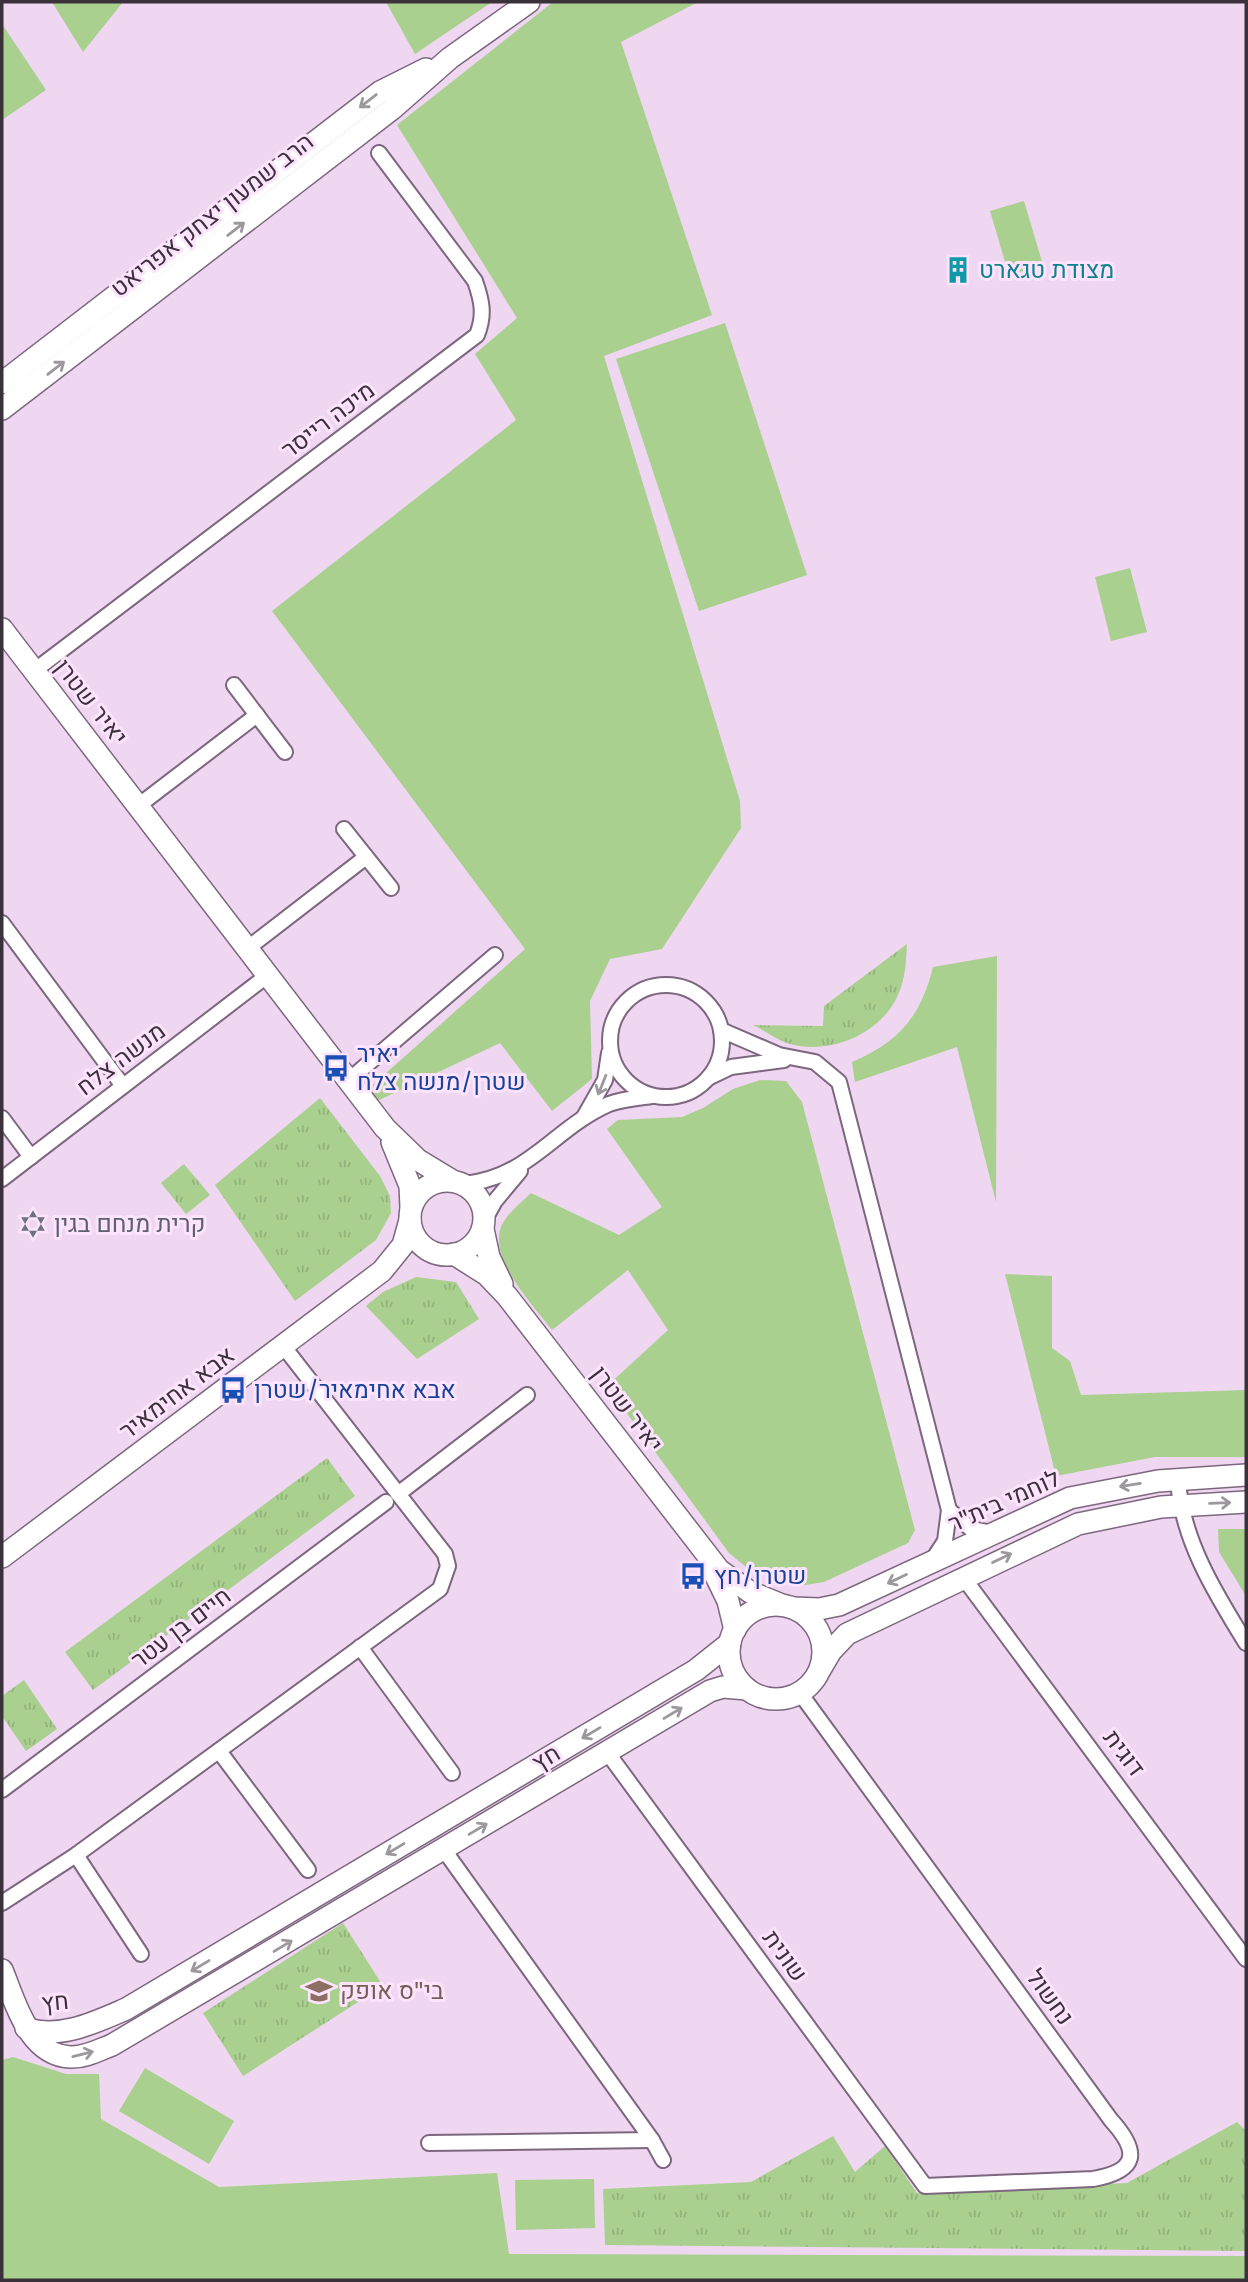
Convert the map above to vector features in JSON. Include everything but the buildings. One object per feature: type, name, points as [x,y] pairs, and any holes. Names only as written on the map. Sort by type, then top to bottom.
[{"type":"street","name":"הרב שמעון יצחק אפריאט","points":[[2,409],[392,109],[450,58],[529,2]]},
{"type":"street","name":"הרב שמעון יצחק אפריאט","points":[[2,383],[380,92],[450,58]]},
{"type":"street","name":"מיכה רייסר","points":[[34,671],[477,335],[483,321],[482,303],[475,281],[379,153]]},
{"type":"street","name":"יאיר שטרן","points":[[2,629],[385,1128],[418,1160],[458,1182]]},
{"type":"street","points":[[234,685],[285,752]]},
{"type":"street","points":[[138,806],[257,715]]},
{"type":"street","points":[[344,829],[391,888]]},
{"type":"street","points":[[248,948],[366,858]]},
{"type":"street","points":[[2,923],[123,1086]]},
{"type":"street","points":[[349,1080],[495,954]]},
{"type":"street","name":"מנשה צלח","points":[[2,1179],[268,975]]},
{"type":"street","points":[[583,1119],[605,1080],[612,1024],[617,1012],[636,992],[660,985],[680,987],[700,996],[713,1010],[721,1030],[720,1055],[708,1078]]},
{"type":"street","points":[[721,1030],[779,1055],[815,1062],[839,1082],[847,1103],[950,1510],[945,1541],[929,1564]]},
{"type":"street","points":[[610,1047],[619,1073],[628,1083],[653,1096]]},
{"type":"street","points":[[527,1163],[485,1182],[441,1181],[422,1189],[411,1214],[415,1238],[446,1254],[469,1248],[495,1201],[527,1163],[583,1119],[622,1100],[653,1096],[672,1097],[692,1091],[708,1078],[731,1066],[797,1059]]},
{"type":"street","points":[[2,1118],[31,1157]]},
{"type":"street","name":"יאיר שטרן","points":[[385,1128],[405,1168],[411,1214]]},
{"type":"street","points":[[458,1182],[480,1199],[484,1225]]},
{"type":"street","name":"אבא אחימאיר","points":[[2,1557],[382,1271],[402,1245],[411,1214]]},
{"type":"street","name":"יאיר שטרן","points":[[484,1225],[489,1257],[507,1296]]},
{"type":"street","name":"יאיר שטרן","points":[[446,1254],[487,1275],[507,1296],[704,1554],[734,1582],[788,1606]]},
{"type":"street","name":"אבא אחימאיר","points":[[382,1271],[411,1259],[446,1254]]},
{"type":"street","points":[[2,1903],[76,1855],[440,1589],[448,1566],[444,1554],[392,1498],[284,1347]]},
{"type":"street","name":"חיים בן עטר","points":[[2,1790],[527,1395]]},
{"type":"street","name":"לוחמי בית\"ר","points":[[788,1606],[819,1609],[839,1605],[1070,1498],[1118,1487],[1178,1479],[1246,1475]]},
{"type":"street","points":[[1178,1479],[1179,1506],[1186,1531],[1246,1643]]},
{"type":"street","name":"לוחמי בית\"ר","points":[[821,1668],[831,1651],[847,1634],[1078,1524],[1123,1513],[1246,1502]]},
{"type":"street","points":[[950,1510],[971,1529],[993,1532]]},
{"type":"street","name":"יאיר שטרן","points":[[704,1554],[728,1601],[732,1636]]},
{"type":"street","name":"דוגית","points":[[963,1577],[1246,1959]]},
{"type":"street","points":[[788,1606],[816,1626],[823,1653],[821,1668],[813,1682],[800,1693],[773,1699],[747,1689],[732,1668],[732,1636],[755,1610],[788,1606]]},
{"type":"street","name":"חץ","points":[[26,2028],[47,2033],[66,2030],[126,2009],[696,1670],[732,1636]]},
{"type":"street","points":[[360,1647],[452,1773]]},
{"type":"street","name":"חץ","points":[[26,2028],[45,2047],[67,2057],[112,2045],[710,1691],[723,1687],[747,1689]]},
{"type":"street","name":"נחשול","points":[[800,1693],[1111,2120],[1128,2138],[1130,2157],[1126,2167],[1116,2175],[1093,2179],[926,2186]]},
{"type":"street","points":[[219,1751],[308,1870]]},
{"type":"street","name":"שונית","points":[[607,1752],[926,2186]]},
{"type":"street","points":[[444,1850],[652,2140],[663,2160]]},
{"type":"street","points":[[76,1855],[141,1954]]},
{"type":"street","points":[[2,1970],[26,2028]]},
{"type":"street","points":[[429,2143],[652,2140]]},
{"type":"green space","points":[[52,2],[123,2],[83,52]]},
{"type":"green space","points":[[386,2],[492,2],[415,54]]},
{"type":"green space","points":[[553,2],[698,2],[621,42],[712,315],[604,356],[740,801],[741,828],[662,949],[610,959],[590,1001],[592,1079],[552,1111],[500,1043],[375,1102],[366,1091],[525,949],[272,611],[516,420],[475,354],[517,318],[397,125]]},
{"type":"green space","points":[[2,24],[46,90],[2,120]]},
{"type":"green space","points":[[1024,201],[1043,265],[1009,275],[990,211]]},
{"type":"green space","points":[[725,323],[807,575],[699,611],[616,359]]},
{"type":"green space","points":[[1130,568],[1147,632],[1111,641],[1095,577]]},
{"type":"green space","points":[[907,944],[904,976],[894,1003],[883,1017],[855,1037],[839,1043],[804,1046],[787,1043],[753,1025],[823,1026],[824,1006]]},
{"type":"green space","points":[[997,956],[996,1202],[957,1047],[855,1082],[852,1062],[883,1046],[906,1025],[922,1000],[933,967]]},
{"type":"green space","points":[[760,1080],[786,1081],[802,1102],[915,1530],[908,1543],[824,1582],[805,1585],[746,1567],[729,1553],[607,1386],[668,1330],[628,1270],[552,1330],[513,1278],[500,1248],[499,1234],[504,1221],[531,1193],[619,1235],[662,1207],[607,1129],[618,1120],[682,1117],[703,1108],[733,1089]]},
{"type":"green space","points":[[320,1098],[380,1176],[390,1196],[391,1213],[376,1240],[295,1301],[215,1185]]},
{"type":"green space","points":[[184,1164],[210,1195],[186,1214],[161,1183]]},
{"type":"green space","points":[[1005,1274],[1052,1276],[1052,1348],[1070,1361],[1081,1395],[1246,1390],[1246,1457],[1155,1457],[1056,1476]]},
{"type":"green space","points":[[416,1277],[456,1282],[479,1319],[417,1359],[366,1306],[383,1292]]},
{"type":"green space","points":[[327,1458],[355,1496],[93,1690],[65,1652]]},
{"type":"green space","points":[[1218,1529],[1246,1529],[1246,1596],[1219,1552]]},
{"type":"green space","points":[[24,1680],[57,1729],[26,1751],[2,1716],[2,1696]]},
{"type":"green space","points":[[343,1923],[383,1986],[243,2076],[203,2013]]},
{"type":"green space","points":[[13,2057],[66,2074],[99,2074],[101,2119],[219,2187],[497,2173],[509,2254],[1246,2256],[1246,2280],[2,2279],[2,2060]]},
{"type":"green space","points":[[145,2068],[234,2121],[209,2164],[119,2111]]},
{"type":"green space","points":[[1237,2122],[1246,2131],[1246,2251],[605,2245],[603,2189],[751,2182],[833,2136],[855,2172],[885,2146],[917,2193],[1127,2183]]},
{"type":"green space","points":[[594,2179],[595,2228],[516,2230],[515,2180]]},
{"type":"place","name":"מצודת טגארט","points":[[958,270]]},
{"type":"place","name":"יאיר שטרן/מנשה צלח","points":[[336,1068]]},
{"type":"place","name":"קרית מנחם בגין","points":[[33,1224]]},
{"type":"place","name":"אבא אחימאיר/שטרן","points":[[233,1390]]},
{"type":"place","name":"שטרן/חץ","points":[[693,1576]]},
{"type":"place","name":"בי\"ס אופק","points":[[319,1991]]}]
